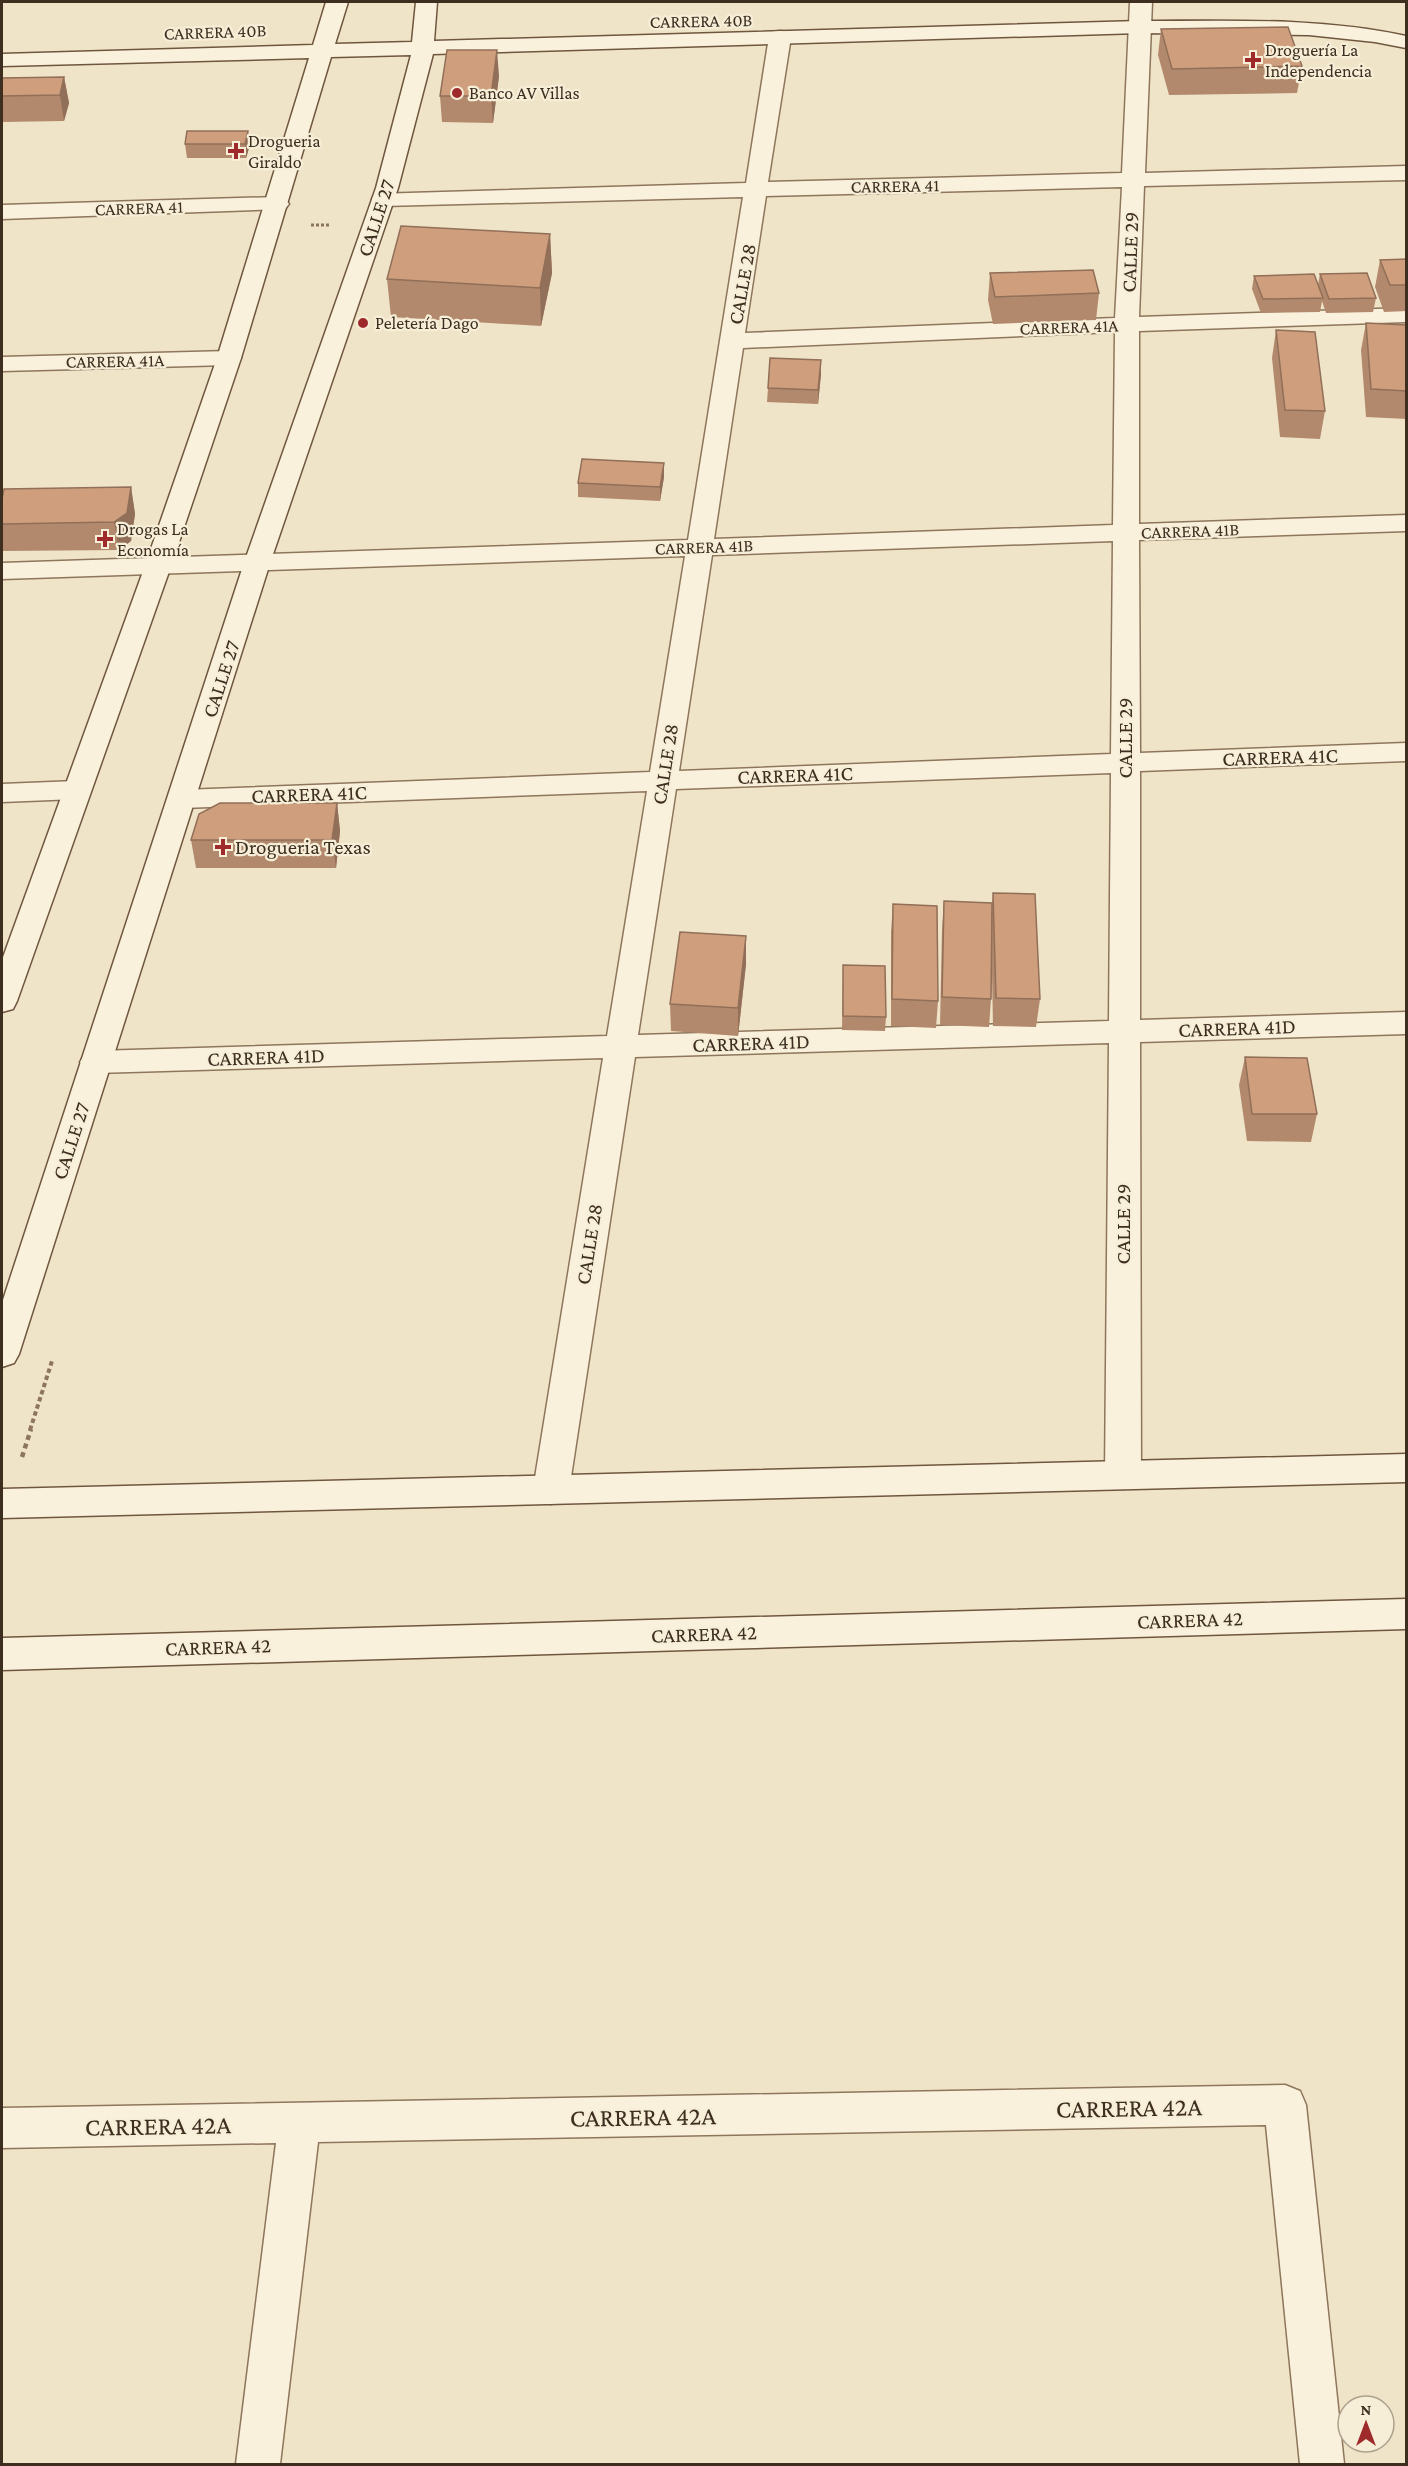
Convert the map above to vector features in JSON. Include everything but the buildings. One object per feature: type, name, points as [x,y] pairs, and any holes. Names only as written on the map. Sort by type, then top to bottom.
[{"type":"street","points":[[2,1001],[158,566],[229,358],[337,2]]},
{"type":"street","name":"CALLE 27","points":[[2,1354],[183,799],[257,563],[383,200],[429,34],[427,2]]},
{"type":"street","name":"CARRERA 40B","points":[[2,60],[327,35],[780,38],[1141,13]]},
{"type":"street","name":"CARRERA 40B","points":[[544,24],[1141,13],[1322,30],[1384,26],[1407,42]]},
{"type":"street","name":"CALLE 29","points":[[1123,1475],[1127,325],[1141,13]]},
{"type":"street","name":"CARRERA 40B","points":[[400,27],[429,34]]},
{"type":"street","name":"CALLE 28","points":[[551,1490],[698,548],[758,190],[780,38]]},
{"type":"street","name":"CARRERA 41","points":[[383,200],[1407,173]]},
{"type":"street","name":"CARRERA 41","points":[[2,212],[277,204]]},
{"type":"street","name":"CARRERA 41A","points":[[732,341],[1407,315]]},
{"type":"street","name":"CARRERA 41A","points":[[2,364],[229,358]]},
{"type":"street","name":"CARRERA 41B","points":[[2,571],[1407,523]]},
{"type":"street","name":"CARRERA 41C","points":[[183,799],[1407,752]]},
{"type":"street","points":[[2,793],[76,790]]},
{"type":"street","name":"CARRERA 41D","points":[[96,1062],[1407,1023]]},
{"type":"street","points":[[2,1504],[1407,1468]]},
{"type":"street","name":"CARRERA 42","points":[[2,1654],[1407,1614]]},
{"type":"street","name":"CARRERA 42A","points":[[2,2128],[1285,2105],[1322,2464]]},
{"type":"street","points":[[258,2464],[299,2123]]},
{"type":"place","name":"Droguería La Independencia","points":[[1253,60]]},
{"type":"place","name":"Banco AV Villas","points":[[457,93]]},
{"type":"place","name":"Drogueria Giraldo","points":[[236,151]]},
{"type":"place","name":"Peletería Dago","points":[[363,323]]},
{"type":"place","name":"Drogas La Economía","points":[[105,539]]},
{"type":"place","name":"Drogueria Texas","points":[[223,847]]}]
